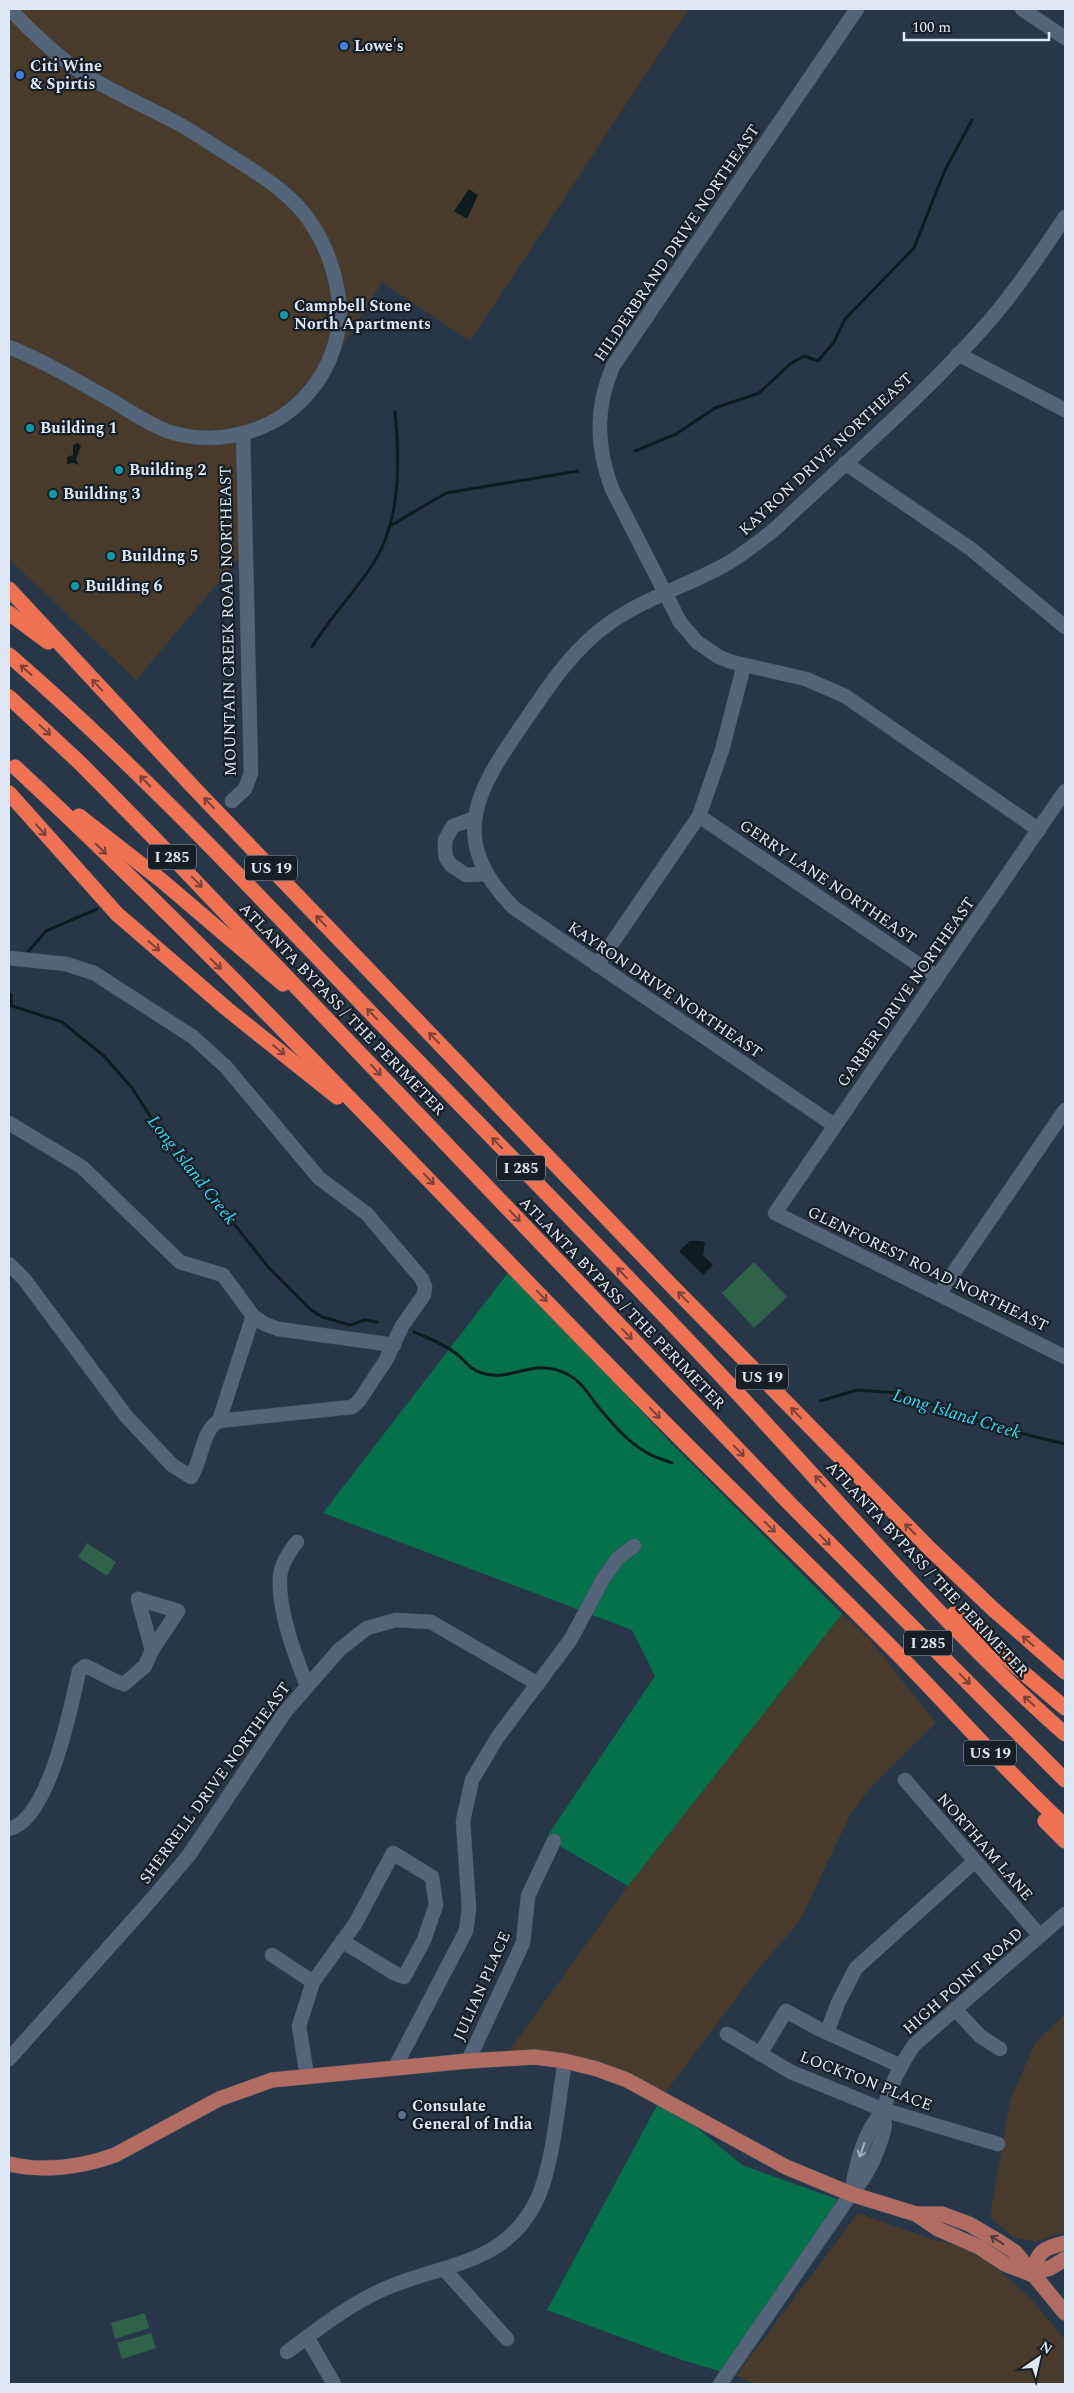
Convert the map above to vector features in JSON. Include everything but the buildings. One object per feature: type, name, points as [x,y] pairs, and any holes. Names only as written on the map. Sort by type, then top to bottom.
[{"type":"highway","name":"US 19","points":[[9,589],[75,663],[649,1262],[992,1610],[1065,1672]]},
{"type":"highway","points":[[9,613],[75,663]]},
{"type":"highway","name":"ATLANTA BYPASS / THE PERIMETER","points":[[9,655],[65,704],[235,872],[716,1371],[963,1636],[1016,1690],[1065,1734]]},
{"type":"highway","name":"ATLANTA BYPASS / THE PERIMETER","points":[[9,697],[123,806],[791,1505],[1065,1780]]},
{"type":"highway","points":[[12,765],[131,855],[275,978],[331,1022]]},
{"type":"highway","points":[[12,765],[136,883],[396,1144]]},
{"type":"highway","points":[[9,793],[117,914],[227,1009],[396,1144]]},
{"type":"highway","name":"US 19","points":[[396,1144],[664,1422],[920,1676],[1014,1779],[1065,1826]]},
{"type":"highway","points":[[888,1556],[991,1647],[1065,1708]]},
{"type":"highway","points":[[920,1676],[980,1750],[1065,1841]]},
{"type":"main road","points":[[9,2164],[49,2168],[98,2161],[115,2155],[234,2092],[272,2080],[468,2061],[535,2057],[565,2061],[597,2069],[627,2080],[754,2150],[851,2194],[916,2214],[942,2214],[969,2224],[1015,2252],[1031,2274],[1065,2312]]},
{"type":"main road","points":[[1031,2274],[1037,2255],[1049,2247],[1065,2243]]},
{"type":"main road","points":[[1031,2274],[1050,2268],[1065,2259]]},
{"type":"street","points":[[9,347],[65,374],[167,430],[203,438],[243,433],[274,421],[299,403],[319,380],[334,350],[340,320],[339,294],[329,258],[312,224],[292,200],[268,179],[180,125],[86,76],[10,9]]},
{"type":"street","name":"HILDERBRAND DRIVE NORTHEAST","points":[[857,9],[627,344],[606,382],[598,424],[603,466],[612,489],[680,622],[697,642],[719,657],[744,665],[806,679],[845,696],[1039,830]]},
{"type":"street","points":[[1022,9],[1065,38]]},
{"type":"street","name":"KAYRON DRIVE NORTHEAST","points":[[834,1126],[514,908],[498,892],[486,874],[477,846],[475,818],[480,795],[489,773],[566,664],[588,641],[610,622],[636,606],[720,568],[753,547],[775,529],[958,354],[991,318],[1024,277],[1065,217]]},
{"type":"street","points":[[958,354],[1065,410]]},
{"type":"street","name":"MOUNTAIN CREEK ROAD NORTHEAST","points":[[232,801],[245,790],[251,773],[243,433]]},
{"type":"street","points":[[845,463],[971,549],[1065,627]]},
{"type":"street","points":[[597,965],[699,816],[722,750],[744,665]]},
{"type":"street","name":"GARBER DRIVE NORTHEAST","points":[[775,1213],[1065,791]]},
{"type":"street","name":"GERRY LANE NORTHEAST","points":[[699,816],[937,976]]},
{"type":"street","points":[[475,818],[453,826],[445,840],[446,858],[451,865],[466,875],[486,874]]},
{"type":"street","points":[[9,958],[66,964],[94,973],[193,1037],[226,1067],[319,1178],[367,1214],[422,1278],[425,1288],[424,1295],[402,1326],[394,1345],[359,1401],[352,1407],[219,1421],[208,1429],[198,1467],[191,1477],[182,1473],[126,1416],[24,1280],[9,1264]]},
{"type":"street","points":[[939,1294],[1065,1110]]},
{"type":"street","points":[[9,1124],[82,1167],[180,1262],[223,1275],[253,1316],[265,1324],[278,1329],[394,1345]]},
{"type":"street","name":"GLENFOREST ROAD NORTHEAST","points":[[775,1213],[1065,1357]]},
{"type":"street","points":[[219,1421],[253,1316]]},
{"type":"street","points":[[297,1542],[287,1556],[280,1576],[282,1600],[294,1650],[307,1686]]},
{"type":"street","points":[[394,2067],[466,1931],[468,1909],[463,1821],[472,1780],[497,1738],[571,1639],[603,1579],[618,1558],[634,1546]]},
{"type":"street","name":"SHERRELL DRIVE NORTHEAST","points":[[9,2059],[151,1900],[188,1855],[285,1712],[338,1650],[367,1628],[396,1620],[431,1622],[538,1684]]},
{"type":"street","points":[[9,1828],[18,1827],[32,1812],[51,1771],[62,1745],[79,1671],[84,1666],[95,1669],[109,1680],[124,1684],[145,1666],[152,1650]]},
{"type":"street","name":"NORTHAM LANE","points":[[904,1780],[1040,1936]]},
{"type":"street","name":"JULIAN PLACE","points":[[468,2061],[523,1942],[528,1896],[554,1841]]},
{"type":"street","points":[[307,2076],[299,2026],[313,1982],[342,1941],[355,1924],[393,1853],[432,1877],[436,1905],[424,1940],[404,1977],[394,1973],[342,1941]]},
{"type":"street","points":[[827,2032],[838,2003],[856,1968],[975,1861]]},
{"type":"street","name":"HIGH POINT ROAD","points":[[720,2384],[851,2194],[868,2175],[885,2128],[884,2110],[901,2066],[914,2045],[1065,1914]]},
{"type":"street","points":[[272,1955],[313,1982]]},
{"type":"street","points":[[954,2009],[980,2036],[1000,2049]]},
{"type":"street","points":[[760,2054],[786,2011],[901,2066]]},
{"type":"street","name":"LOCKTON PLACE","points":[[727,2034],[791,2072],[884,2110],[998,2144]]},
{"type":"street","points":[[287,2352],[334,2317],[382,2289],[475,2259],[495,2248],[514,2232],[531,2210],[541,2190],[547,2168],[565,2061]]},
{"type":"street","points":[[444,2269],[507,2339]]},
{"type":"street","points":[[307,2337],[334,2384]]},
{"type":"shaded area","points":[[9,9],[689,9],[470,341],[382,282],[309,401],[240,446],[251,544],[136,680],[9,559]]},
{"type":"shaded area","points":[[469,189],[478,195],[467,219],[454,211]]},
{"type":"shaded area","points":[[78,443],[81,446],[76,459],[79,465],[67,464],[67,457],[73,455],[73,445]]},
{"type":"shaded area","points":[[690,1241],[702,1241],[705,1243],[703,1255],[713,1265],[703,1275],[679,1251]]},
{"type":"shaded area","points":[[842,1614],[869,1639],[936,1723],[869,1789],[850,1815],[799,1922],[754,1974],[661,2098],[619,2070],[510,2050],[628,1886]]},
{"type":"shaded area","points":[[1065,2014],[1065,2232],[1035,2242],[1013,2237],[990,2217],[1010,2101],[1035,2043]]},
{"type":"shaded area","points":[[858,2213],[928,2238],[971,2249],[997,2268],[1032,2300],[1065,2340],[1065,2384],[757,2384],[736,2376]]},
{"type":"green space","points":[[754,1262],[787,1297],[754,1328],[722,1293]]},
{"type":"green space","points":[[511,1269],[669,1441],[842,1614],[628,1886],[546,1838],[655,1676],[632,1630],[323,1513]]},
{"type":"green space","points":[[87,1543],[116,1562],[107,1576],[78,1557]]},
{"type":"green space","points":[[661,2098],[742,2165],[839,2200],[753,2324],[736,2376],[682,2360],[547,2310]]},
{"type":"green space","points":[[145,2313],[149,2328],[115,2339],[111,2323]]},
{"type":"green space","points":[[151,2333],[156,2348],[122,2359],[117,2343]]},
{"type":"waterway","points":[[635,451],[676,434],[715,408],[759,393],[790,364],[804,356],[818,361],[834,342],[845,319],[914,248],[945,170],[972,120]]},
{"type":"waterway","points":[[312,647],[371,567],[381,550],[388,532],[393,512],[398,472],[395,412]]},
{"type":"waterway","points":[[390,526],[446,493],[578,471]]},
{"type":"waterway","points":[[27,953],[46,931],[97,909]]},
{"type":"waterway","points":[[11,994],[11,1004]]},
{"type":"waterway","name":"Long Island Creek","points":[[9,1005],[62,1022],[104,1056],[132,1088],[156,1125],[269,1268],[310,1309],[322,1317],[350,1325],[365,1320],[377,1322]]},
{"type":"waterway","name":"Long Island Creek","points":[[414,1332],[448,1348],[478,1372],[503,1375],[533,1368],[544,1368],[555,1369],[573,1377],[582,1385],[620,1432],[650,1455],[672,1463]]},
{"type":"waterway","name":"Long Island Creek","points":[[820,1401],[857,1390],[900,1393],[996,1427],[1065,1444]]},
{"type":"place","name":"Lowe's","points":[[344,46]]},
{"type":"place","name":"Citi Wine & Spirtis","points":[[20,75]]},
{"type":"place","name":"Campbell Stone North Apartments","points":[[284,315]]},
{"type":"place","name":"Building 1","points":[[30,428]]},
{"type":"place","name":"Building 2","points":[[119,470]]},
{"type":"place","name":"Building 3","points":[[53,494]]},
{"type":"place","name":"Building 5","points":[[111,556]]},
{"type":"place","name":"Building 6","points":[[75,586]]},
{"type":"place","name":"Consulate General of India","points":[[402,2115]]}]
